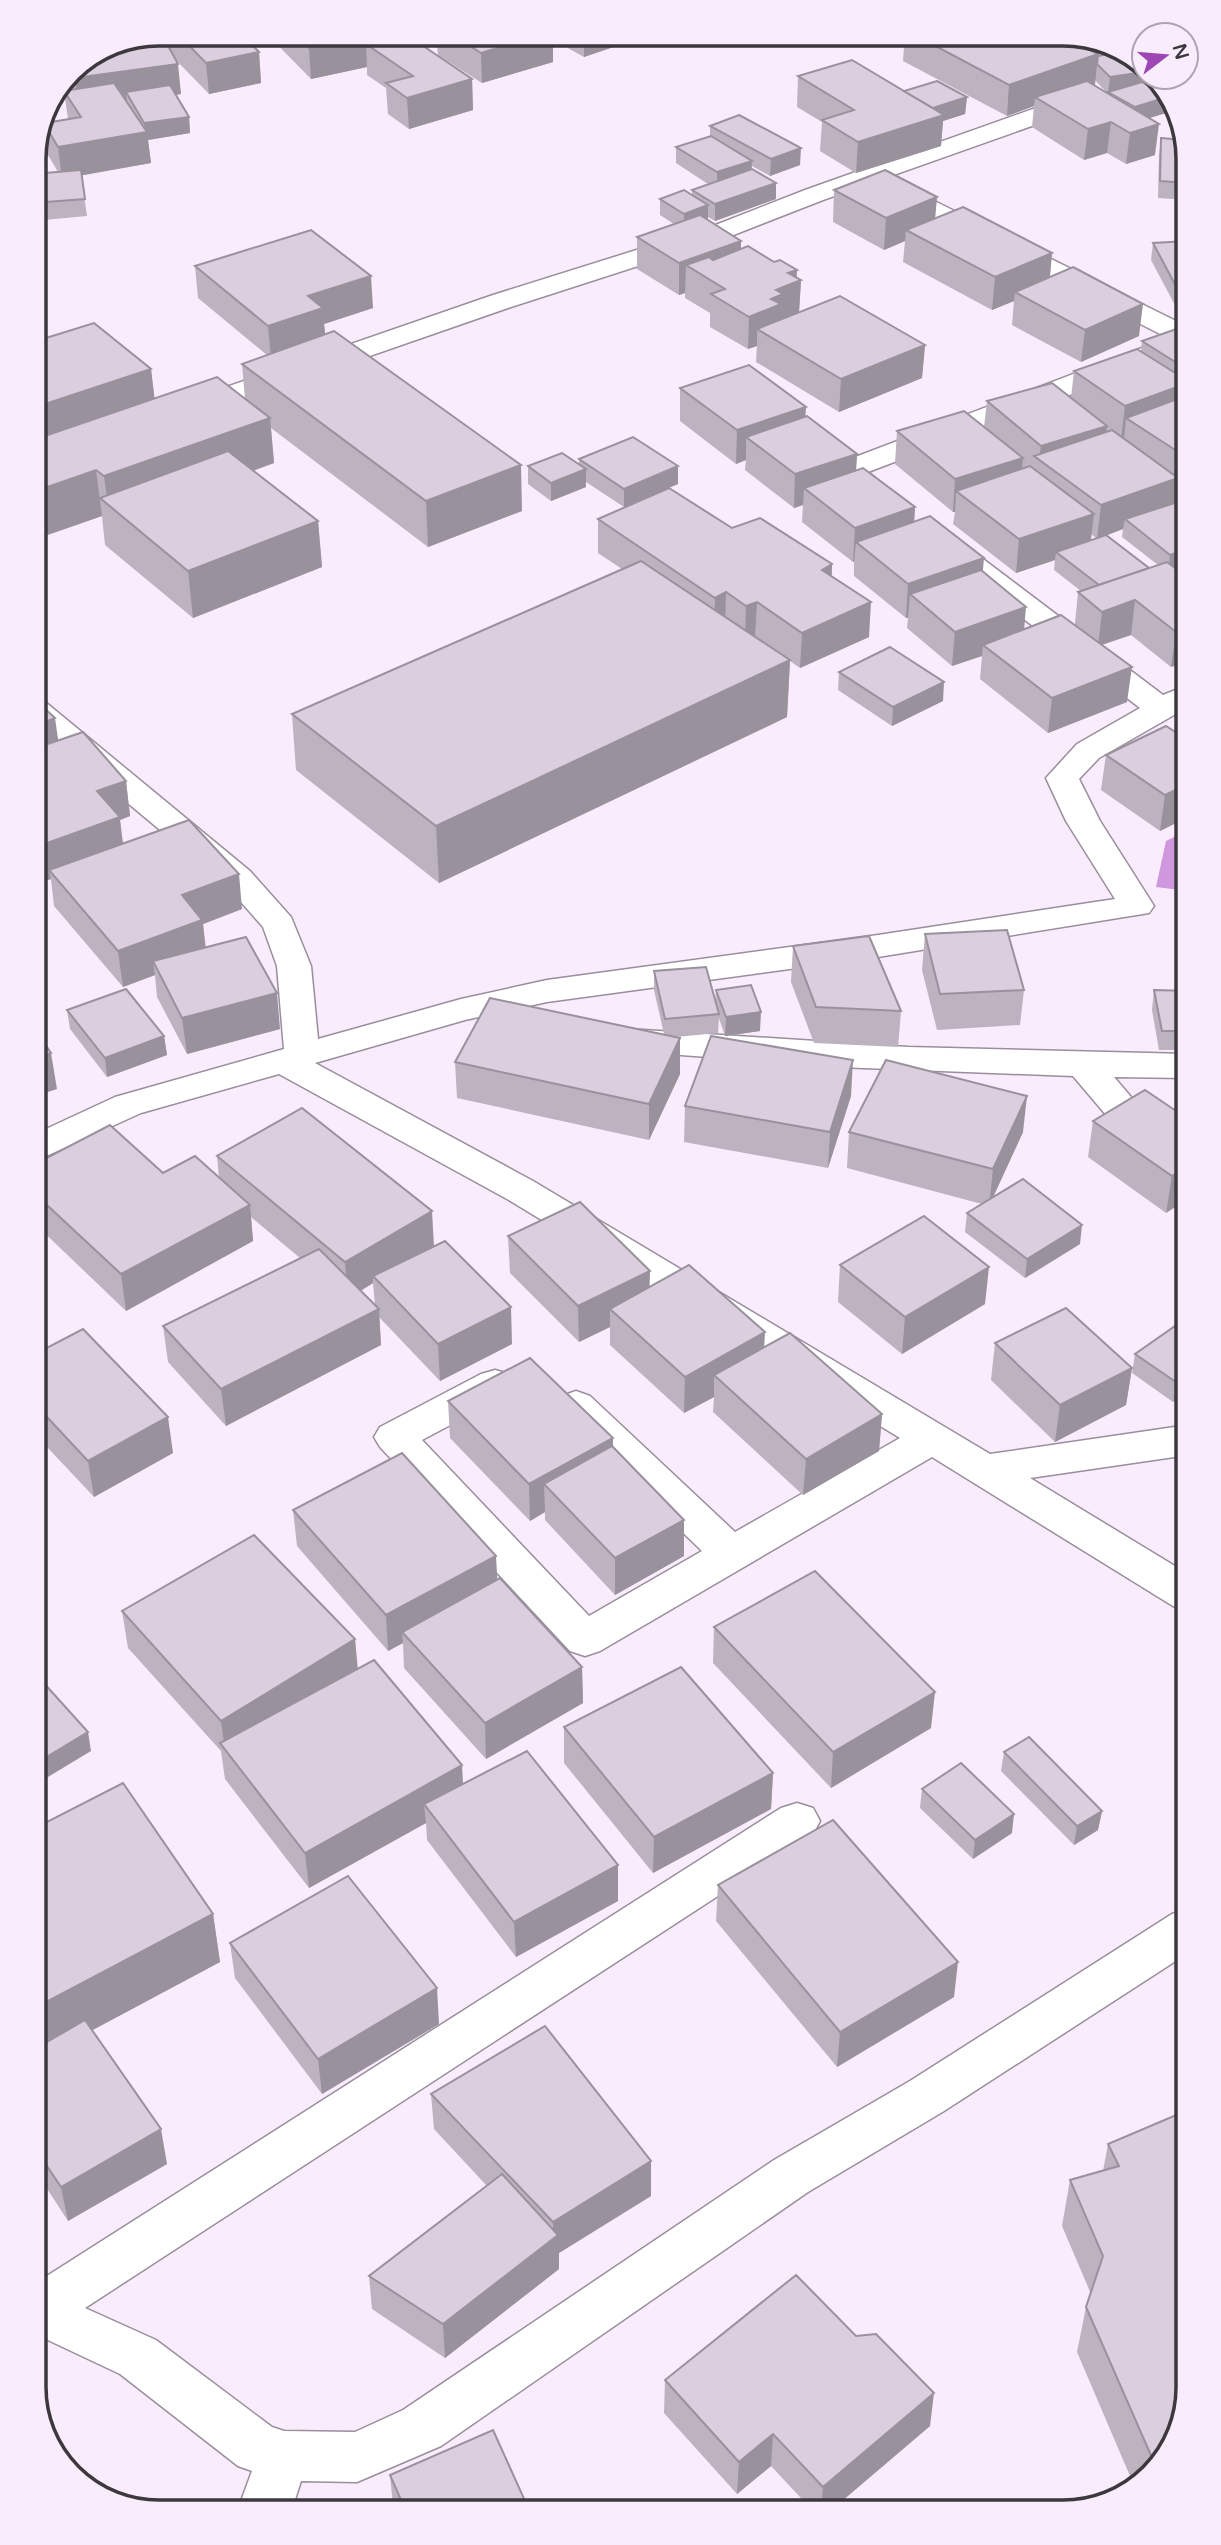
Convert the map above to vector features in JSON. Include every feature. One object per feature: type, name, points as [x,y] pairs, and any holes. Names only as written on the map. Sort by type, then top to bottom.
[{"type":"street","points":[[164,418],[502,301],[722,231],[1073,103],[1155,94]]},
{"type":"street","points":[[869,176],[1176,333]]},
{"type":"street","points":[[901,512],[847,470],[1047,408],[1176,345]]},
{"type":"street","points":[[46,1144],[128,1105],[461,1010],[547,991],[878,946],[1137,906],[1083,821],[1062,778],[1088,751],[1174,701],[955,552]]},
{"type":"street","points":[[46,719],[238,878],[279,924],[294,966],[291,1057]]},
{"type":"street","points":[[461,1010],[538,1025]]},
{"type":"street","points":[[589,1036],[810,1055],[1084,1066],[1176,1066]]},
{"type":"street","points":[[291,1057],[520,1190],[1176,1588]]},
{"type":"street","points":[[1084,1066],[1125,1113],[1176,1124]]},
{"type":"street","points":[[731,1554],[542,1374],[394,1437],[585,1639],[932,1438]]},
{"type":"street","points":[[984,1469],[1176,1442]]},
{"type":"street","points":[[46,2299],[797,1821]]},
{"type":"street","points":[[46,2311],[71,2327],[138,2357],[257,2448],[284,2456],[357,2457],[422,2428],[791,2176],[927,2096],[1176,1936]]},
{"type":"street","points":[[269,2499],[284,2456]]},
{"type":"shaded area","points":[[1176,836],[1176,890],[1156,887],[1166,841]]},
{"type":"building","points":[[168,46],[178,64],[81,77],[115,54],[136,48]]},
{"type":"building","points":[[190,46],[253,46],[259,52],[206,63]]},
{"type":"building","points":[[369,46],[423,46],[472,79],[407,98],[386,83],[413,76]]},
{"type":"building","points":[[470,46],[504,46],[481,53]]},
{"type":"building","points":[[936,46],[1070,46],[1086,48],[1098,54],[1009,85]]},
{"type":"building","points":[[1107,54],[1130,68],[1130,74],[1110,77],[1097,64],[1098,56]]},
{"type":"building","points":[[852,60],[944,115],[858,142],[822,120],[854,110],[798,76]]},
{"type":"building","points":[[937,81],[967,97],[933,108],[904,91]]},
{"type":"building","points":[[1087,81],[1159,124],[1130,133],[1111,122],[1088,129],[1035,97]]},
{"type":"building","points":[[114,83],[147,132],[58,147],[49,131],[52,122],[81,117],[66,94],[69,90]]},
{"type":"building","points":[[170,85],[189,117],[144,123],[126,92]]},
{"type":"building","points":[[1130,86],[1130,91],[1153,91],[1158,100],[1135,107],[1108,92]]},
{"type":"building","points":[[739,115],[801,148],[771,159],[710,126]]},
{"type":"building","points":[[711,136],[752,161],[717,172],[676,147]]},
{"type":"building","points":[[1161,138],[1173,139],[1176,182],[1160,181]]},
{"type":"building","points":[[752,169],[776,183],[715,204],[692,190]]},
{"type":"building","points":[[81,170],[85,199],[46,202],[46,173]]},
{"type":"building","points":[[885,170],[937,197],[886,218],[834,190]]},
{"type":"building","points":[[684,190],[708,205],[684,214],[660,199]]},
{"type":"building","points":[[963,207],[1052,253],[995,277],[906,230]]},
{"type":"building","points":[[700,215],[741,241],[679,263],[637,237]]},
{"type":"building","points":[[311,230],[371,276],[308,296],[323,308],[268,326],[195,266]]},
{"type":"building","points":[[1176,242],[1176,286],[1153,243]]},
{"type":"building","points":[[748,246],[774,262],[780,260],[797,270],[788,273],[801,280],[776,290],[783,294],[771,299],[781,304],[749,317],[711,294],[725,289],[686,265],[709,257],[713,260]]},
{"type":"building","points":[[1073,267],[1143,304],[1085,330],[1015,292]]},
{"type":"building","points":[[840,296],[925,345],[841,379],[757,329]]},
{"type":"building","points":[[94,323],[151,369],[46,404],[46,338]]},
{"type":"building","points":[[1176,329],[1176,362],[1142,341]]},
{"type":"building","points":[[334,331],[521,465],[426,501],[242,364]]},
{"type":"building","points":[[1137,349],[1176,373],[1176,387],[1125,406],[1074,371]]},
{"type":"building","points":[[749,365],[806,407],[737,430],[680,388]]},
{"type":"building","points":[[217,377],[270,418],[104,476],[96,470],[46,487],[46,436]]},
{"type":"building","points":[[1052,383],[1107,426],[1041,446],[987,401]]},
{"type":"building","points":[[1176,399],[1176,450],[1126,418]]},
{"type":"building","points":[[964,411],[1023,458],[955,479],[897,431]]},
{"type":"building","points":[[807,416],[857,454],[795,474],[746,437]]},
{"type":"building","points":[[1112,430],[1176,479],[1101,505],[1034,456]]},
{"type":"building","points":[[633,437],[678,466],[624,489],[579,459]]},
{"type":"building","points":[[228,451],[318,521],[188,571],[100,498]]},
{"type":"building","points":[[562,453],[586,469],[551,483],[528,466]]},
{"type":"building","points":[[1030,466],[1094,514],[1019,539],[956,491]]},
{"type":"building","points":[[863,468],[915,507],[855,528],[804,488]]},
{"type":"building","points":[[669,488],[732,528],[760,518],[832,564],[822,570],[871,602],[802,633],[757,602],[746,606],[726,592],[715,598],[598,519]]},
{"type":"building","points":[[1176,503],[1176,553],[1170,555],[1125,519]]},
{"type":"building","points":[[930,516],[984,558],[908,584],[856,542]]},
{"type":"building","points":[[1106,535],[1149,568],[1099,585],[1056,552]]},
{"type":"building","points":[[641,561],[790,660],[436,826],[292,714]]},
{"type":"building","points":[[1167,562],[1176,569],[1176,632],[1135,600],[1102,612],[1078,592]]},
{"type":"building","points":[[981,570],[1026,607],[955,632],[910,594]]},
{"type":"building","points":[[1061,615],[1132,667],[1052,698],[983,645]]},
{"type":"building","points":[[890,647],[944,682],[893,707],[839,672]]},
{"type":"building","points":[[46,710],[55,718],[46,722]]},
{"type":"building","points":[[1166,726],[1176,732],[1176,790],[1165,795],[1106,755]]},
{"type":"building","points":[[83,732],[126,781],[97,791],[120,817],[46,843],[46,745]]},
{"type":"building","points":[[189,820],[239,874],[182,895],[202,920],[118,951],[49,870]]},
{"type":"building","points":[[1007,930],[1024,990],[940,994],[925,934]]},
{"type":"building","points":[[869,936],[901,1011],[816,1007],[793,946]]},
{"type":"building","points":[[246,937],[277,993],[182,1018],[153,961]]},
{"type":"building","points":[[706,967],[719,1014],[665,1019],[654,971]]},
{"type":"building","points":[[751,985],[761,1012],[726,1017],[716,990]]},
{"type":"building","points":[[126,989],[164,1036],[105,1058],[67,1010]]},
{"type":"building","points":[[1154,990],[1176,991],[1176,1031],[1162,1031]]},
{"type":"building","points":[[490,998],[680,1038],[649,1104],[455,1062]]},
{"type":"building","points":[[711,1036],[853,1060],[830,1132],[685,1106]]},
{"type":"building","points":[[886,1060],[1027,1096],[993,1169],[849,1132]]},
{"type":"building","points":[[1145,1090],[1176,1111],[1176,1174],[1172,1176],[1093,1121]]},
{"type":"building","points":[[302,1108],[432,1211],[345,1262],[217,1156]]},
{"type":"building","points":[[110,1125],[163,1173],[195,1156],[250,1205],[121,1274],[46,1204],[46,1158]]},
{"type":"building","points":[[1023,1179],[1082,1225],[1027,1259],[967,1213]]},
{"type":"building","points":[[580,1202],[650,1271],[578,1306],[508,1236]]},
{"type":"building","points":[[924,1216],[989,1267],[905,1317],[840,1265]]},
{"type":"building","points":[[445,1241],[511,1307],[438,1344],[373,1276]]},
{"type":"building","points":[[319,1249],[379,1309],[221,1389],[163,1326]]},
{"type":"building","points":[[689,1265],[765,1332],[685,1377],[610,1309]]},
{"type":"building","points":[[1066,1308],[1132,1368],[1060,1405],[995,1343]]},
{"type":"building","points":[[1176,1325],[1176,1382],[1135,1354]]},
{"type":"building","points":[[83,1329],[168,1417],[88,1461],[46,1416],[46,1348]]},
{"type":"building","points":[[790,1333],[882,1414],[806,1459],[714,1375]]},
{"type":"building","points":[[530,1358],[613,1438],[529,1484],[448,1401]]},
{"type":"building","points":[[612,1446],[684,1520],[615,1558],[544,1484]]},
{"type":"building","points":[[402,1453],[496,1556],[386,1615],[293,1510]]},
{"type":"building","points":[[254,1535],[355,1639],[221,1721],[122,1611]]},
{"type":"building","points":[[815,1571],[935,1692],[833,1752],[714,1627]]},
{"type":"building","points":[[500,1578],[582,1667],[485,1723],[402,1632]]},
{"type":"building","points":[[374,1660],[462,1765],[305,1853],[220,1743]]},
{"type":"building","points":[[681,1667],[773,1773],[654,1837],[564,1727]]},
{"type":"building","points":[[46,1685],[88,1732],[46,1757]]},
{"type":"building","points":[[1029,1737],[1102,1811],[1077,1826],[1004,1752]]},
{"type":"building","points":[[527,1751],[618,1865],[514,1922],[424,1804]]},
{"type":"building","points":[[961,1763],[1014,1814],[975,1840],[922,1789]]},
{"type":"building","points":[[123,1783],[213,1914],[46,2002],[46,1822]]},
{"type":"building","points":[[833,1820],[958,1962],[840,2032],[718,1885]]},
{"type":"building","points":[[348,1876],[437,1988],[318,2059],[230,1943]]},
{"type":"building","points":[[85,2020],[161,2129],[61,2187],[46,2164],[46,2042]]},
{"type":"building","points":[[545,2026],[651,2161],[553,2222],[431,2094]]},
{"type":"building","points":[[1176,2115],[1175,2401],[1164,2436],[1151,2456],[1086,2307],[1103,2256],[1070,2180],[1119,2166],[1108,2144]]},
{"type":"building","points":[[502,2174],[558,2235],[443,2324],[369,2276]]},
{"type":"building","points":[[796,2275],[856,2336],[876,2334],[934,2393],[823,2487],[773,2434],[739,2462],[665,2380]]},
{"type":"building","points":[[493,2430],[524,2499],[401,2499],[390,2475]]}]
